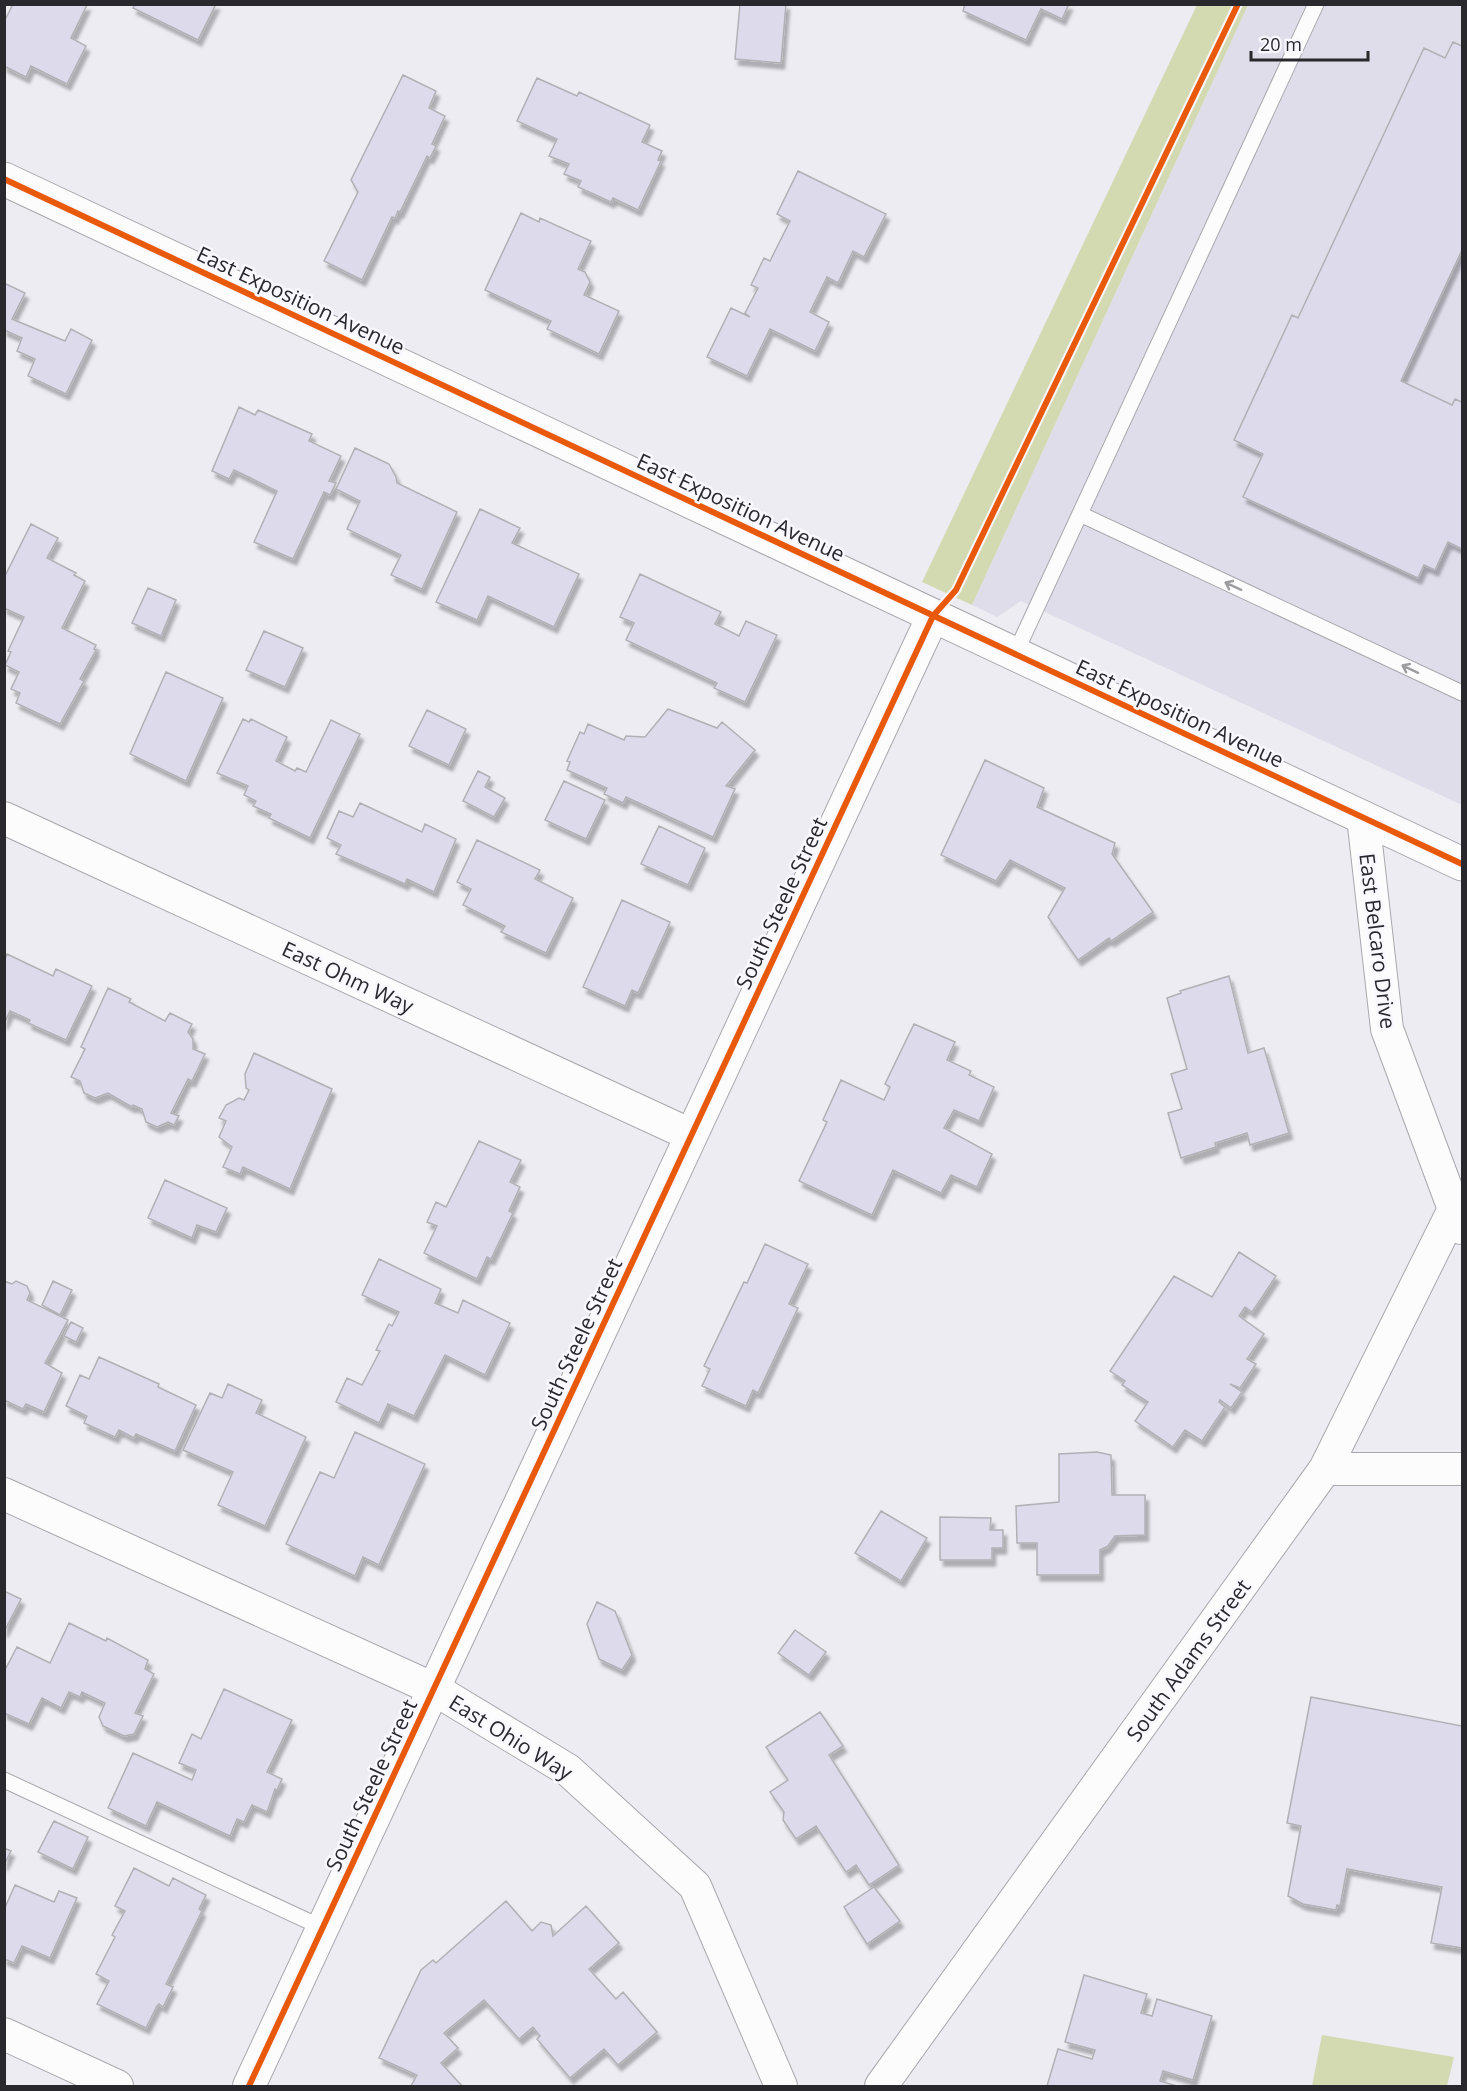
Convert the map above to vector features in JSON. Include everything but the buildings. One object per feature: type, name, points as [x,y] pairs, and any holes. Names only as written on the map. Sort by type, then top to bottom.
[{"type":"street","name":"East Exposition Avenue","points":[[4,180],[1462,864]]},
{"type":"street","name":"South Steele Street","points":[[249,2086],[933,616]]},
{"type":"street","name":"East Belcaro Drive","points":[[1363,817],[1388,1029],[1458,1220]]},
{"type":"street","name":"East Ohm Way","points":[[4,818],[692,1135]]},
{"type":"street","name":"South Adams Street","points":[[881,2086],[1325,1469],[1458,1220]]},
{"type":"street","points":[[1325,1469],[1462,1469]]},
{"type":"street","name":"East Ohio Way","points":[[4,1494],[434,1689],[568,1770],[694,1886],[781,2086]]},
{"type":"street","points":[[4,2034],[117,2086]]},
{"type":"lane","points":[[1015,654],[1316,4]]},
{"type":"lane","points":[[1080,514],[1462,693]]},
{"type":"lane","points":[[4,1780],[323,1928]]},
{"type":"shaded area","points":[[1248,5],[1462,5],[1462,805],[1021,601],[997,617],[972,605]]},
{"type":"green space","points":[[1197,5],[1248,5],[972,605],[922,582]]},
{"type":"green space","points":[[1322,2035],[1454,2057],[1447,2086],[1312,2086]]},
{"type":"cycle path","points":[[249,2086],[933,616],[956,590],[1238,4]]},
{"type":"cycle path","points":[[4,179],[1462,864]]}]
